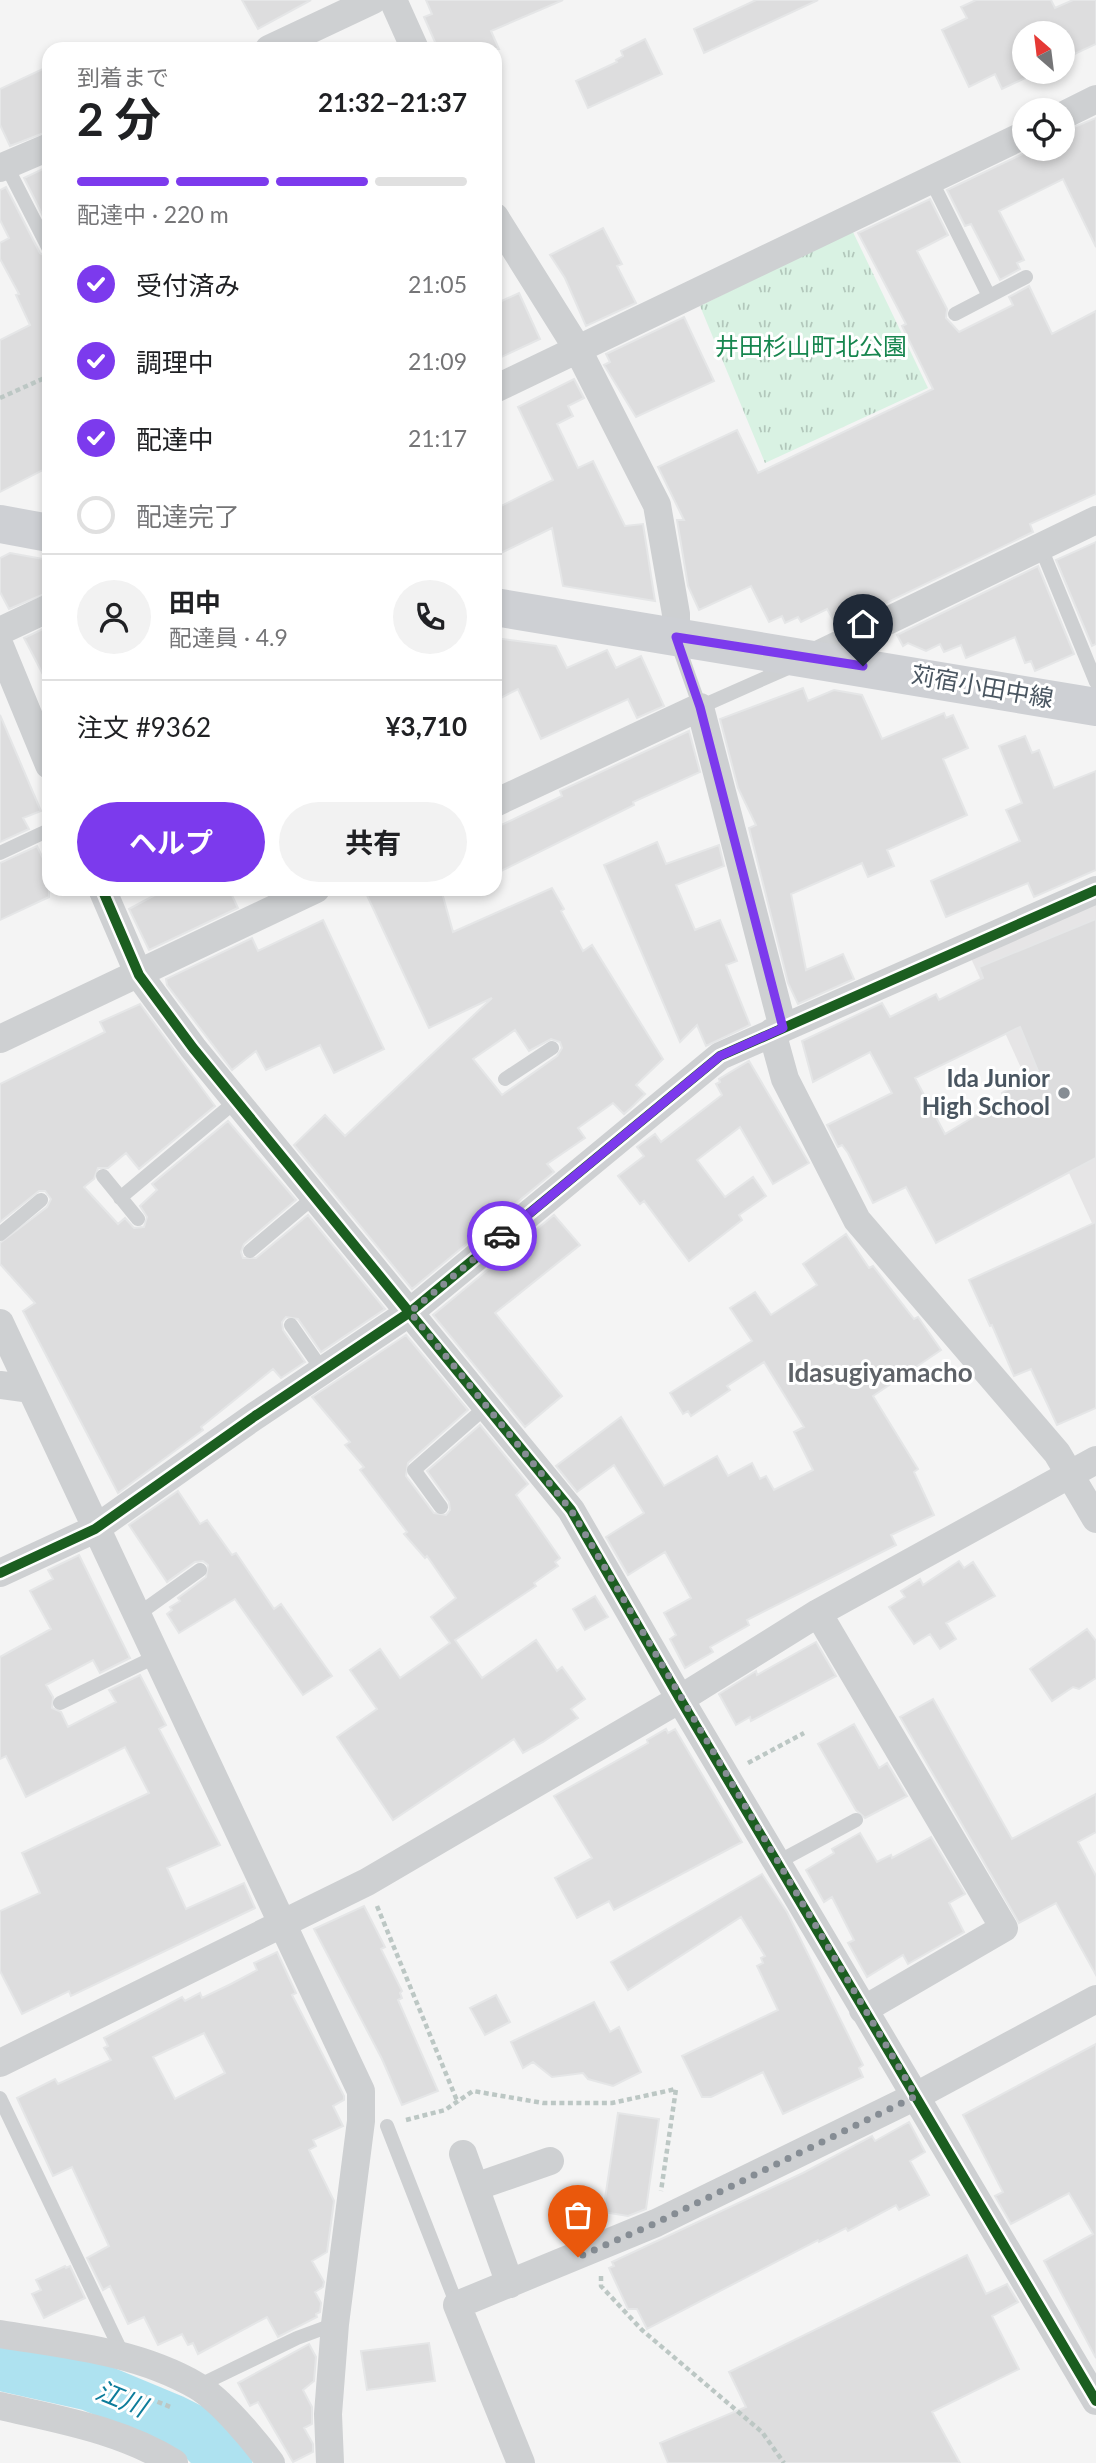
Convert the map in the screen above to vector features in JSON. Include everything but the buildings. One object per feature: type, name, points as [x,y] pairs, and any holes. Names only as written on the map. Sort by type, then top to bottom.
[{"type":"street","points":[[285,42],[373,0]]},
{"type":"street","points":[[393,0],[412,42]]},
{"type":"street","points":[[1075,110],[1096,99]]},
{"type":"street","points":[[502,386],[1012,141]]},
{"type":"street","points":[[2,162],[42,149]]},
{"type":"street","points":[[502,228],[577,348],[657,505],[676,614],[676,637]]},
{"type":"street","points":[[811,657],[1096,520]]},
{"type":"street","points":[[0,524],[42,532]]},
{"type":"street","name":"苅宿小田中線","points":[[502,608],[811,657],[1096,707]]},
{"type":"street","points":[[0,631],[42,611]]},
{"type":"street","points":[[0,646],[42,748]]},
{"type":"street","points":[[502,800],[700,707],[778,1030],[785,1079],[857,1220],[1057,1453],[1071,1472],[1096,1519]]},
{"type":"street","points":[[0,1573],[96,1530],[410,1312],[720,1056],[1096,890]]},
{"type":"street","points":[[105,896],[139,975],[236,1101],[571,1510],[863,2010],[1096,2401]]},
{"type":"street","points":[[0,1039],[302,896]]},
{"type":"street","points":[[0,1323],[361,2091],[335,2324],[328,2414],[330,2463]]},
{"type":"street","points":[[0,1385],[31,1389]]},
{"type":"street","points":[[0,2063],[367,1882],[680,1699],[818,1613],[1096,1460]]},
{"type":"street","points":[[818,1613],[1004,1928],[863,2010]]},
{"type":"street","points":[[522,2463],[457,2305],[601,2248],[656,2223],[916,2096],[1096,2000]]},
{"type":"street","points":[[463,2154],[510,2284]]},
{"type":"street","points":[[475,2187],[550,2161]]},
{"type":"street","points":[[0,2334],[123,2355],[198,2386],[252,2437],[271,2463]]},
{"type":"street","points":[[0,2406],[106,2430],[153,2450],[174,2463]]},
{"type":"lane","points":[[2,162],[42,236]]},
{"type":"lane","points":[[931,180],[989,296]]},
{"type":"lane","points":[[955,314],[1026,277]]},
{"type":"lane","points":[[1041,548],[1096,682]]},
{"type":"lane","points":[[676,637],[700,707],[811,657]]},
{"type":"lane","points":[[0,853],[42,833]]},
{"type":"lane","points":[[505,1079],[552,1048]]},
{"type":"lane","points":[[120,1198],[236,1101]]},
{"type":"lane","points":[[103,1176],[138,1219]]},
{"type":"lane","points":[[250,1251],[314,1196]]},
{"type":"lane","points":[[0,1234],[41,1200]]},
{"type":"lane","points":[[291,1325],[323,1371]]},
{"type":"lane","points":[[441,1507],[414,1470],[486,1406]]},
{"type":"lane","points":[[137,1615],[200,1570]]},
{"type":"lane","points":[[60,1703],[157,1656]]},
{"type":"lane","points":[[778,1862],[856,1819]]},
{"type":"lane","points":[[0,2098],[123,2355]]},
{"type":"lane","points":[[387,2126],[457,2305]]},
{"type":"lane","points":[[198,2386],[297,2338],[335,2324]]},
{"type":"path","points":[[0,398],[42,379]]},
{"type":"path","points":[[726,1776],[804,1733]]},
{"type":"path","points":[[367,1882],[457,2103]]},
{"type":"path","points":[[387,2126],[444,2110],[473,2091],[543,2103],[612,2103],[676,2089],[656,2223]]},
{"type":"path","points":[[601,2248],[601,2286],[642,2330],[762,2432],[784,2463]]},
{"type":"path","points":[[118,2386],[177,2410]]},
{"type":"shaded area","name":"Ida Junior High School","points":[[1096,903],[1096,1232],[969,954]]},
{"type":"green space","name":"井田杉山町北公園","points":[[852,230],[928,388],[765,463],[700,306]]},
{"type":"waterway","name":"江川","points":[[0,2365],[89,2385],[173,2420],[195,2431],[227,2463]]},
{"type":"cycle path","points":[[0,1573],[95,1529],[255,1416],[410,1312],[720,1056],[1096,890]]},
{"type":"cycle path","points":[[105,896],[139,975],[193,1048],[571,1510],[1096,2401]]},
{"type":"way so far","points":[[502,1236],[410,1312],[571,1510],[916,2096],[656,2223],[578,2257]]},
{"type":"place","name":"Ida Junior High School","points":[[1064,1093]]},
{"type":"district","name":"Idasugiyamacho","points":[[880,1373]]},
{"type":"route","points":[[502,1236],[720,1056],[783,1028],[700,707],[676,637],[863,666]]}]
